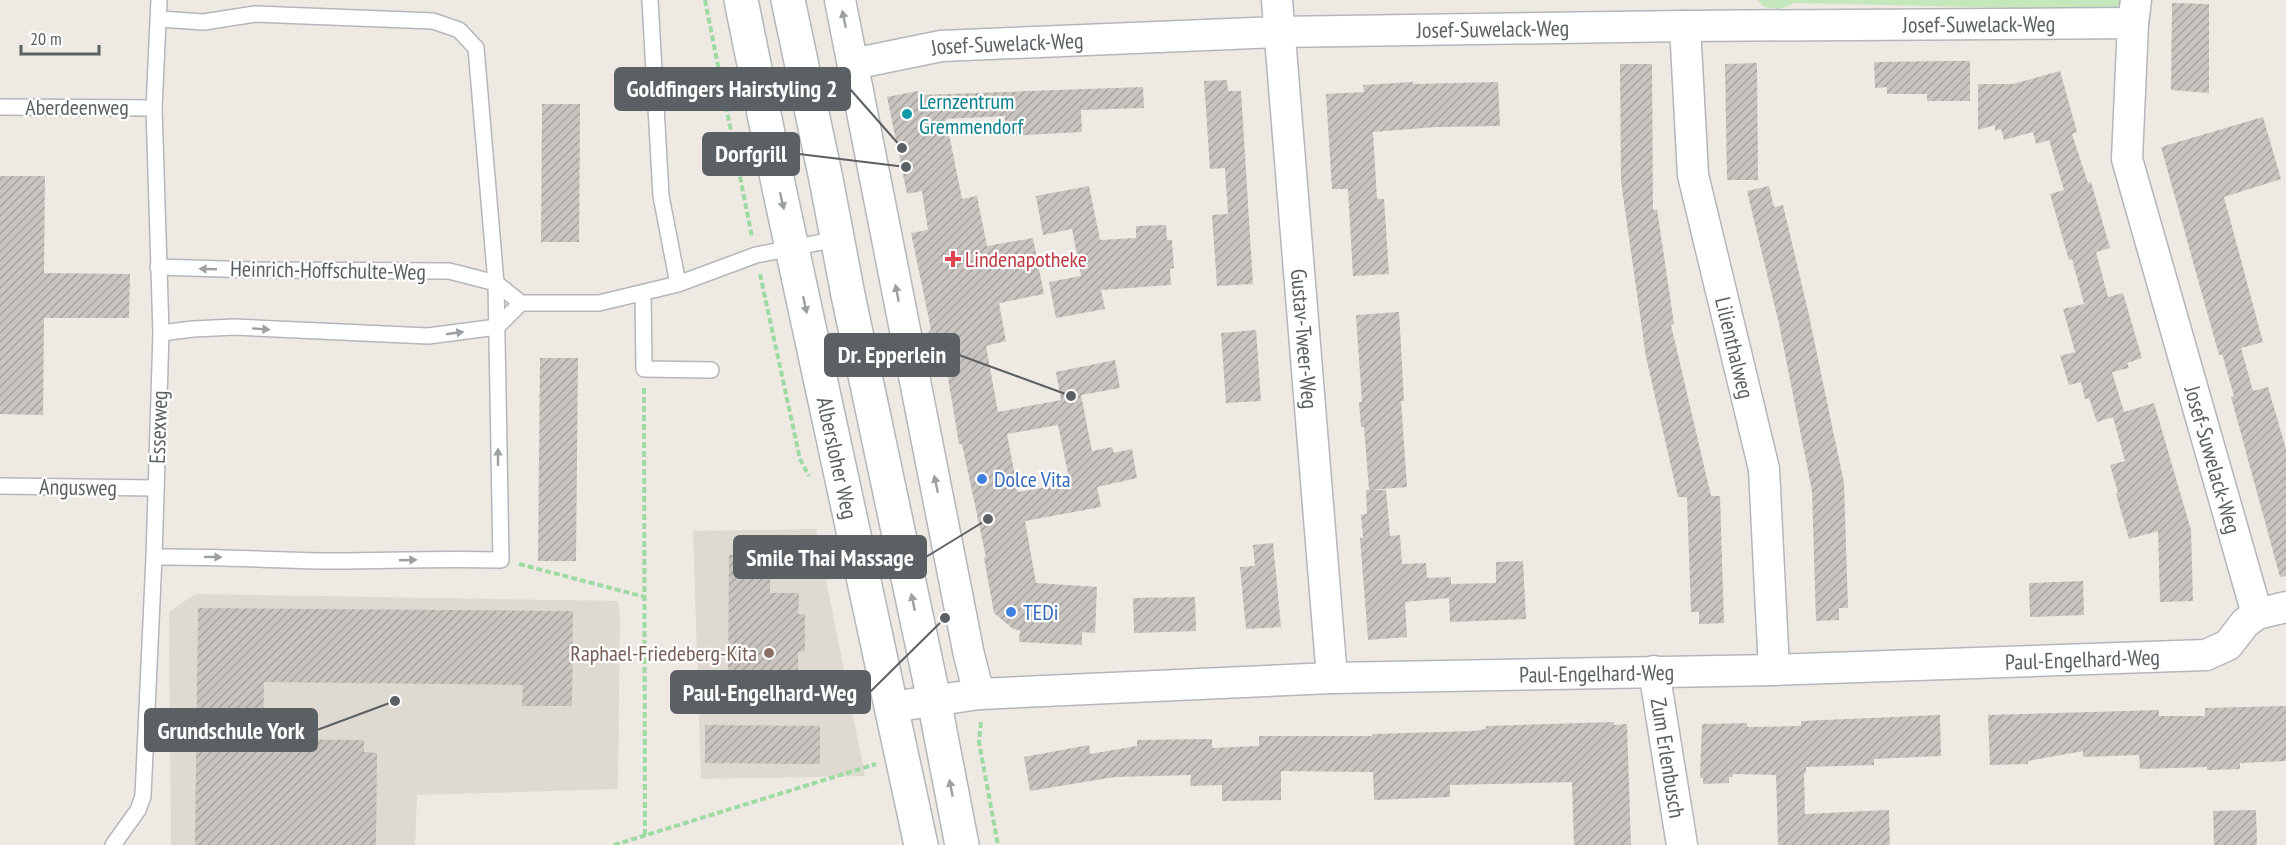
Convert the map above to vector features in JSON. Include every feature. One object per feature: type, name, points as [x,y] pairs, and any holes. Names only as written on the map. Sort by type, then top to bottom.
[{"type":"main road","name":"Albersloher Weg","points":[[741,0],[921,845]]},
{"type":"main road","name":"Albersloher Weg","points":[[788,0],[934,700],[962,845]]},
{"type":"street","points":[[840,0],[969,655],[980,694]]},
{"type":"street","name":"Gustav-Tweer-Weg","points":[[1277,0],[1332,678]]},
{"type":"street","name":"Josef-Suwelack-Weg","points":[[853,63],[941,46],[1278,32],[1685,26],[1742,13],[2135,12],[2127,159],[2257,614]]},
{"type":"street","name":"Lilienthalweg","points":[[1685,26],[1693,176],[1764,469],[1774,670]]},
{"type":"street","points":[[2257,614],[2286,607]]},
{"type":"street","name":"Paul-Engelhard-Weg","points":[[892,707],[980,694],[1332,678],[1774,670],[2206,655],[2228,645],[2245,623],[2257,614]]},
{"type":"street","name":"Zum Erlenbusch","points":[[1654,671],[1682,845]]},
{"type":"lane","name":"Essexweg","points":[[113,845],[138,810],[143,796],[161,333],[154,108],[159,0]]},
{"type":"lane","points":[[650,0],[661,196],[678,284]]},
{"type":"lane","points":[[154,557],[319,561],[407,561],[450,558],[501,560],[496,283],[476,48],[459,30],[433,21],[255,14],[204,22],[159,19]]},
{"type":"lane","name":"Aberdeenweg","points":[[0,107],[154,108]]},
{"type":"lane","points":[[496,283],[521,303],[599,303],[678,284],[756,255],[837,239]]},
{"type":"lane","name":"Heinrich-Hoffschulte-Weg","points":[[158,267],[449,272],[496,283]]},
{"type":"lane","points":[[643,293],[644,369],[711,370]]},
{"type":"lane","points":[[161,333],[235,327],[428,336],[498,327],[521,303]]},
{"type":"lane","name":"Angusweg","points":[[0,486],[156,488]]},
{"type":"path","points":[[644,369],[645,837]]},
{"type":"path","points":[[501,560],[645,597]]},
{"type":"path","points":[[979,742],[998,845]]},
{"type":"path","points":[[614,845],[874,764]]},
{"type":"shaded area","name":"Raphael-Friedeberg-Kita","points":[[816,529],[865,776],[701,779],[693,531]]},
{"type":"shaded area","points":[[195,594],[618,601],[620,613],[618,789],[417,795],[415,845],[171,845],[169,612]]},
{"type":"green space","points":[[1757,0],[2123,1],[2113,10],[1795,3],[1780,9],[1764,7]]},
{"type":"building","points":[[2172,3],[2209,4],[2209,93],[2171,90]]},
{"type":"building","points":[[1970,61],[1970,101],[1927,101],[1927,94],[1887,94],[1887,87],[1875,88],[1874,62]]},
{"type":"building","points":[[1757,63],[1758,180],[1727,180],[1725,64]]},
{"type":"building","points":[[1620,64],[1652,64],[1653,210],[1657,209],[1674,324],[1671,325],[1711,496],[1720,496],[1724,623],[1699,624],[1699,612],[1691,612],[1687,497],[1678,497],[1646,357],[1621,182]]},
{"type":"building","points":[[2060,71],[2077,132],[2072,134],[2088,183],[2091,182],[2110,248],[2096,252],[2108,297],[2123,293],[2142,358],[2127,363],[2129,368],[2112,372],[2124,412],[2154,403],[2191,530],[2193,601],[2160,602],[2158,531],[2129,539],[2116,494],[2118,493],[2110,465],[2125,461],[2113,417],[2097,422],[2089,398],[2085,399],[2081,382],[2069,385],[2060,356],[2075,352],[2063,309],[2084,304],[2072,259],[2069,260],[2050,194],[2064,190],[2049,140],[2036,144],[2033,132],[2004,140],[2001,129],[1995,131],[1995,125],[1978,130],[1978,84],[2013,84]]},
{"type":"building","points":[[1227,80],[1228,91],[1241,91],[1253,284],[1217,286],[1212,215],[1228,214],[1225,168],[1210,169],[1204,81]]},
{"type":"building","points":[[1413,82],[1413,84],[1498,82],[1500,126],[1436,127],[1373,132],[1377,199],[1384,199],[1389,274],[1353,276],[1348,189],[1332,189],[1326,94],[1364,92],[1363,85]]},
{"type":"building","points":[[1143,87],[1144,108],[1081,110],[1082,132],[1005,136],[1005,116],[946,119],[962,199],[977,196],[987,246],[1033,238],[1044,294],[999,303],[1006,341],[986,346],[998,412],[1061,400],[1056,372],[1115,360],[1120,388],[1081,395],[1092,451],[1112,447],[1114,453],[1132,449],[1137,478],[1097,487],[1101,507],[1025,521],[1036,583],[1097,587],[1095,633],[1082,632],[1082,645],[1019,642],[1020,630],[1013,629],[994,613],[984,558],[986,557],[962,444],[959,444],[944,354],[936,355],[934,344],[926,336],[931,329],[911,233],[928,230],[922,191],[907,194],[887,97],[918,91],[919,95]],"holes":[[[1058,425],[1070,483],[1018,492],[1007,434]]]},
{"type":"building","points":[[542,104],[580,104],[579,242],[541,242]]},
{"type":"building","points":[[2263,117],[2281,179],[2224,197],[2263,342],[2241,348],[2253,391],[2268,387],[2286,449],[2286,576],[2280,577],[2231,397],[2234,396],[2222,354],[2219,355],[2161,147]]},
{"type":"building","points":[[0,176],[45,176],[44,273],[130,274],[129,318],[44,318],[43,415],[0,414]]},
{"type":"building","points":[[1089,186],[1100,240],[1136,238],[1136,226],[1166,225],[1167,240],[1172,240],[1174,268],[1170,269],[1171,285],[1101,290],[1105,309],[1056,318],[1049,282],[1081,276],[1072,229],[1043,235],[1036,196]]},
{"type":"building","points":[[1769,186],[1774,207],[1783,205],[1844,483],[1848,608],[1839,608],[1839,620],[1816,621],[1812,491],[1779,324],[1747,191]]},
{"type":"building","points":[[1399,312],[1404,401],[1401,401],[1407,487],[1369,490],[1364,427],[1361,427],[1359,402],[1362,402],[1356,315]]},
{"type":"building","points":[[1256,330],[1261,401],[1226,403],[1221,333]]},
{"type":"building","points":[[540,358],[578,358],[576,561],[538,561]]},
{"type":"building","points":[[1366,490],[1386,490],[1390,536],[1400,535],[1402,564],[1426,563],[1427,578],[1451,577],[1451,584],[1496,583],[1496,562],[1523,561],[1526,619],[1450,622],[1449,598],[1405,602],[1407,637],[1368,640],[1360,538],[1363,538],[1361,515],[1367,514]]},
{"type":"building","points":[[1273,543],[1281,627],[1246,629],[1240,567],[1255,566],[1253,545]]},
{"type":"building","points":[[729,555],[770,555],[770,593],[799,593],[798,614],[805,614],[805,651],[798,652],[798,676],[728,676]]},
{"type":"building","points":[[2083,581],[2084,615],[2030,617],[2029,583]]},
{"type":"building","points":[[1195,597],[1196,631],[1134,633],[1133,598]]},
{"type":"building","points":[[198,608],[573,611],[572,706],[522,706],[523,685],[264,682],[263,739],[364,740],[364,752],[377,753],[376,845],[195,845]]},
{"type":"building","points":[[2286,706],[2286,761],[2240,763],[2240,769],[2207,770],[2207,767],[2140,769],[2139,755],[2083,757],[2083,751],[2028,761],[2028,764],[1990,765],[1988,715],[2159,710],[2159,716],[2205,716],[2205,708]]},
{"type":"building","points":[[1940,715],[1941,756],[1874,759],[1874,765],[1806,767],[1806,773],[1804,773],[1805,814],[1889,810],[1890,845],[1778,845],[1776,775],[1733,774],[1733,777],[1729,777],[1729,783],[1703,784],[1703,778],[1700,778],[1702,724],[1747,723],[1747,727],[1801,726],[1801,721]]},
{"type":"building","points":[[1614,722],[1614,725],[1627,724],[1631,845],[1574,845],[1572,782],[1450,785],[1450,797],[1374,800],[1373,772],[1281,771],[1281,800],[1222,801],[1222,785],[1190,786],[1191,775],[1115,777],[1030,791],[1024,757],[1089,745],[1090,754],[1137,746],[1137,740],[1212,739],[1212,748],[1259,746],[1259,736],[1372,736],[1372,734],[1474,731],[1486,729],[1486,726]]},
{"type":"building","points":[[705,725],[820,726],[820,764],[705,763]]},
{"type":"building","points":[[2256,810],[2257,845],[2214,845],[2213,811]]},
{"type":"place","name":"Lernzentrum Gremmendorf","points":[[907,114]]},
{"type":"place","name":"Goldfingers Hairstyling 2","points":[[902,148]]},
{"type":"place","name":"Dorfgrill","points":[[906,167]]},
{"type":"place","name":"Lindenapotheke","points":[[953,259]]},
{"type":"place","name":"Dr. Epperlein","points":[[1071,396]]},
{"type":"place","name":"Dolce Vita","points":[[982,479]]},
{"type":"place","name":"Smile Thai Massage","points":[[988,519]]},
{"type":"place","name":"TEDi","points":[[1011,612]]},
{"type":"place","name":"Paul-Engelhard-Weg","points":[[945,618]]},
{"type":"place","name":"Raphael-Friedeberg-Kita","points":[[769,653]]},
{"type":"place","name":"Grundschule York","points":[[395,701]]}]
